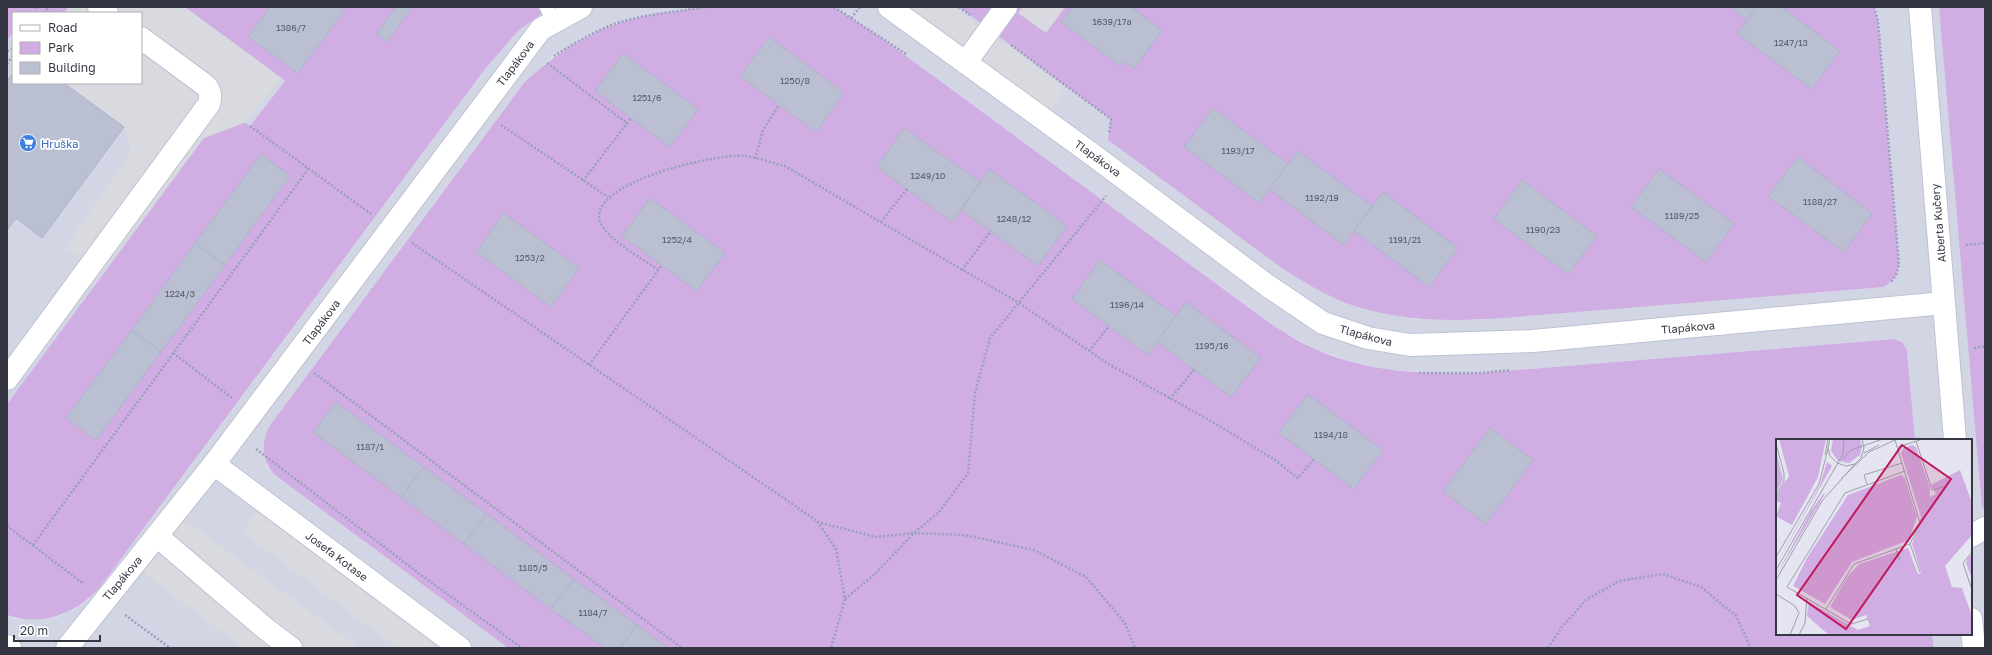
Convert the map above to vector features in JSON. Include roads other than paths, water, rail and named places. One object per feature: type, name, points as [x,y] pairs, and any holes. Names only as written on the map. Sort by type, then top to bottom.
[{"type":"street","name":"Tlapákova","points":[[67,648],[214,464],[541,29],[550,14],[581,7]]},
{"type":"street","name":"Tlapákova","points":[[889,7],[966,62],[1101,147],[1268,286],[1323,323],[1368,338],[1403,344],[1533,341],[1944,303]]},
{"type":"street","points":[[966,62],[1006,7]]},
{"type":"street","name":"Alberta Kučery","points":[[1920,7],[1955,439]]},
{"type":"street","points":[[7,379],[210,104],[209,90],[205,85],[142,39]]},
{"type":"street","name":"Josefa Kotase","points":[[214,464],[460,648]]},
{"type":"street","points":[[1972,535],[1985,528]]},
{"type":"street","points":[[157,536],[266,629],[292,648]]},
{"type":"street","points":[[1972,629],[1974,648]]},
{"type":"place","name":"Hruška","points":[[28,143]]}]
